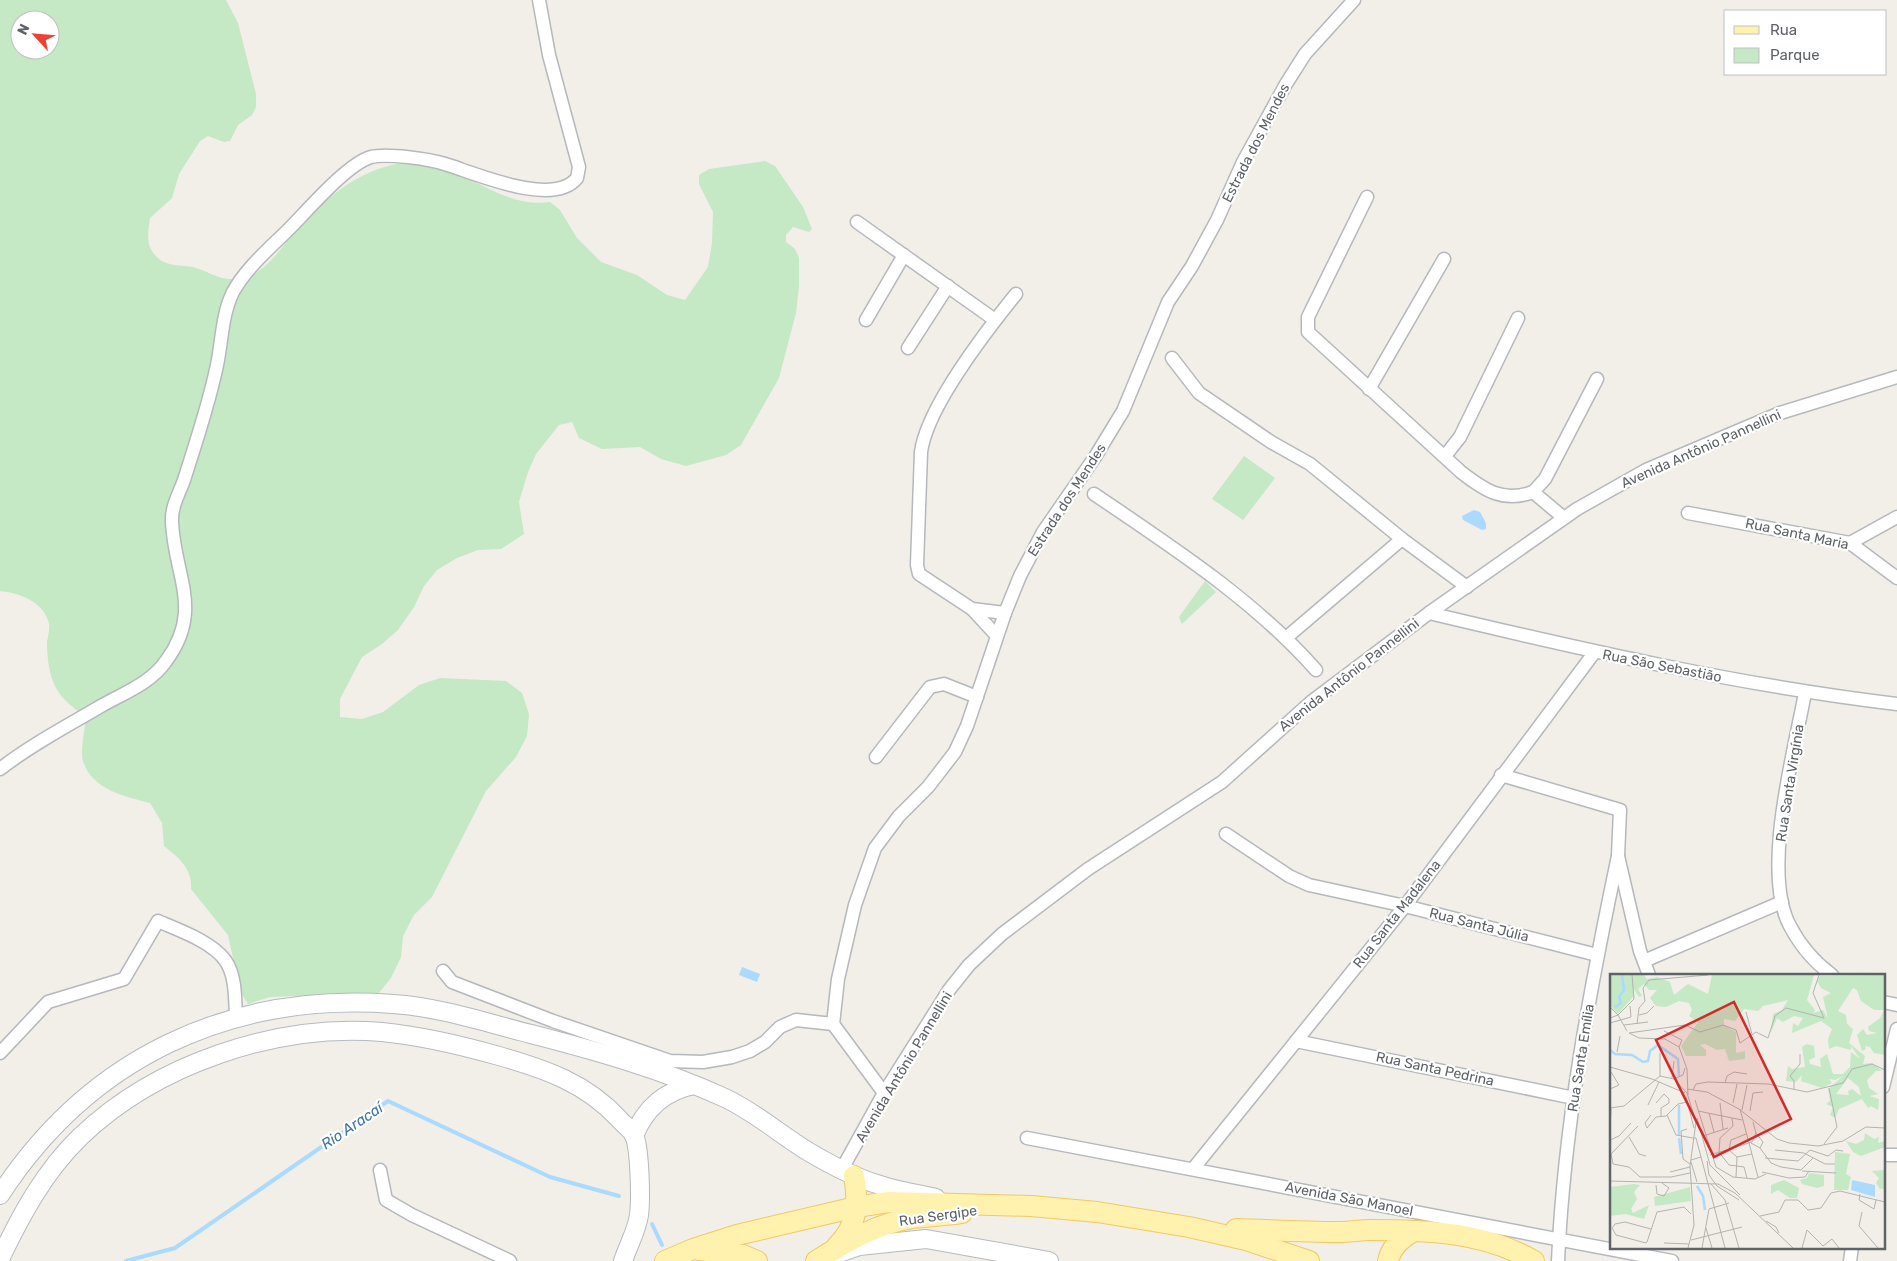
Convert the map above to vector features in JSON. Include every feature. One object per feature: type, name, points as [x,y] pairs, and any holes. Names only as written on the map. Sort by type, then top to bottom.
[{"type":"main road","points":[[0,1195],[38,1143],[62,1118],[102,1083],[192,1032],[236,1017],[305,1003],[394,1004],[460,1016],[578,1046],[694,1085],[728,1100],[811,1153],[848,1172],[882,1186],[951,1202]]},
{"type":"main road","points":[[0,1259],[14,1230],[50,1170],[80,1137],[118,1106],[164,1077],[216,1054],[300,1035],[380,1032],[436,1039],[530,1065],[585,1088],[608,1107],[634,1136],[640,1169],[639,1215],[626,1254]]},
{"type":"main road","points":[[634,1136],[643,1117],[656,1101],[674,1090],[694,1085]]},
{"type":"main road","points":[[822,1258],[846,1237],[855,1222],[857,1191],[848,1172]]},
{"type":"main road","points":[[665,1261],[693,1249],[738,1235],[856,1206],[888,1202],[951,1202],[1097,1212],[1189,1227],[1246,1240],[1309,1261]]},
{"type":"main road","name":"Rua Sergipe","points":[[822,1258],[871,1231],[901,1221],[1008,1206]]},
{"type":"main road","points":[[1189,1227],[1307,1232],[1438,1231],[1471,1236],[1508,1248],[1534,1261]]},
{"type":"main road","points":[[1388,1261],[1394,1247],[1414,1231]]},
{"type":"main road","points":[[822,1258],[859,1246],[926,1239],[1000,1256],[1049,1261]]},
{"type":"main road","points":[[693,1249],[743,1255],[757,1261]]},
{"type":"street","points":[[0,769],[66,726],[150,678],[167,661],[178,639],[187,600],[172,522],[174,506],[201,428],[217,365],[226,313],[233,293],[244,277],[287,231],[356,165],[372,157],[393,157],[442,163],[493,180],[539,190],[562,189],[577,178],[579,167],[549,55],[539,0]]},
{"type":"street","name":"Estrada dos Mendes","points":[[833,1024],[838,979],[855,904],[875,848],[899,816],[928,787],[955,752],[977,697],[1005,613],[1020,576],[1043,532],[1095,457],[1123,411],[1168,302],[1192,266],[1217,220],[1243,162],[1286,84],[1305,54],[1354,0]]},
{"type":"street","points":[[1367,197],[1308,317],[1306,326],[1312,338],[1484,490],[1511,497],[1533,492],[1545,479],[1598,380]]},
{"type":"street","points":[[857,222],[995,320]]},
{"type":"street","points":[[866,320],[904,256]]},
{"type":"street","points":[[1369,389],[1444,259]]},
{"type":"street","points":[[908,348],[948,286]]},
{"type":"street","points":[[997,636],[972,609],[919,574],[917,565],[921,452],[923,434],[933,414],[995,320],[1016,294]]},
{"type":"street","points":[[1444,456],[1460,437],[1518,318]]},
{"type":"street","points":[[1172,358],[1199,393],[1271,442],[1310,464],[1402,539],[1467,587]]},
{"type":"street","name":"Avenida Antônio Pannellini","points":[[848,1172],[884,1093],[949,990],[969,965],[1002,934],[1088,869],[1222,782],[1312,702],[1429,613],[1564,518],[1646,470],[1713,440],[1780,412],[1897,377]]},
{"type":"street","points":[[1533,492],[1564,518]]},
{"type":"street","points":[[1094,494],[1208,572],[1287,637],[1316,670]]},
{"type":"street","name":"Rua Santa Maria","points":[[1688,513],[1850,543],[1897,578]]},
{"type":"street","points":[[1850,543],[1897,517]]},
{"type":"street","points":[[1287,637],[1402,539]]},
{"type":"street","points":[[972,609],[1005,613]]},
{"type":"street","name":"Rua São Sebastião","points":[[1429,613],[1594,653],[1805,693],[1897,704]]},
{"type":"street","name":"Rua Santa Madalena","points":[[1193,1169],[1405,906],[1594,653]]},
{"type":"street","points":[[876,757],[930,687],[944,684],[977,697]]},
{"type":"street","name":"Rua Santa Virgínia","points":[[1805,693],[1779,833],[1782,902],[1789,925],[1802,945],[1818,965],[1831,974]]},
{"type":"street","points":[[1501,775],[1620,810],[1618,856],[1649,974]]},
{"type":"street","name":"Rua Santa Júlia","points":[[1226,834],[1289,876],[1309,885],[1405,906],[1598,955]]},
{"type":"street","name":"Rua Santa Emília","points":[[1558,1261],[1574,1098],[1598,955],[1618,856]]},
{"type":"street","points":[[1644,961],[1782,902]]},
{"type":"street","points":[[0,1053],[48,1002],[124,979],[158,921],[200,940],[225,960],[234,984],[236,1017]]},
{"type":"street","points":[[442,971],[452,982],[553,1021],[670,1061],[704,1062],[750,1051],[765,1042],[780,1027],[796,1020],[833,1024],[884,1093]]},
{"type":"street","points":[[1884,1002],[1897,1005]]},
{"type":"street","points":[[1884,1083],[1897,1029]]},
{"type":"street","name":"Rua Santa Pedrina","points":[[1296,1041],[1574,1098]]},
{"type":"street","name":"Avenida São Manoel","points":[[1026,1138],[1672,1261]]},
{"type":"street","points":[[1884,1155],[1897,1156]]},
{"type":"street","points":[[380,1170],[386,1200],[412,1216],[510,1261]]},
{"type":"street","points":[[1508,1248],[1541,1236]]},
{"type":"street","points":[[1850,1261],[1852,1248]]},
{"type":"green space","points":[[0,0],[226,0],[238,23],[256,94],[256,107],[252,115],[238,125],[230,141],[224,142],[208,136],[200,141],[179,174],[172,198],[150,218],[148,234],[149,244],[153,253],[161,260],[166,263],[196,268],[216,276],[230,279],[257,272],[272,259],[313,213],[339,190],[369,173],[403,163],[422,163],[441,167],[512,198],[530,202],[550,202],[560,210],[577,238],[601,262],[637,275],[667,295],[685,300],[708,267],[712,243],[713,212],[699,184],[699,175],[709,169],[765,161],[775,166],[803,207],[812,229],[809,232],[793,227],[786,235],[786,242],[795,249],[799,258],[799,286],[796,313],[779,378],[741,445],[726,455],[686,466],[661,459],[640,447],[602,449],[579,438],[572,422],[559,425],[536,454],[528,472],[519,502],[524,534],[501,549],[478,550],[457,558],[437,570],[424,586],[414,607],[398,630],[382,644],[362,657],[340,699],[340,717],[362,719],[383,712],[419,685],[440,678],[506,681],[522,693],[529,714],[527,736],[516,757],[486,791],[432,897],[414,915],[403,936],[401,957],[391,978],[378,994],[357,1002],[312,1001],[293,996],[270,997],[248,1004],[236,985],[234,962],[228,935],[191,889],[190,875],[184,864],[164,846],[162,823],[150,803],[110,790],[101,785],[87,771],[82,752],[86,718],[62,696],[54,683],[48,660],[49,623],[46,615],[36,604],[15,594],[0,591]]},
{"type":"green space","points":[[1244,456],[1275,478],[1243,520],[1212,499]]},
{"type":"green space","points":[[1205,581],[1216,592],[1182,624],[1179,617]]},
{"type":"water","points":[[1474,510],[1480,512],[1486,523],[1486,529],[1482,530],[1463,520],[1462,516]]},
{"type":"water","points":[[742,967],[760,974],[757,982],[739,975]]},
{"type":"waterway","name":"Rio Aracaí","points":[[126,1261],[175,1248],[388,1101],[550,1177],[619,1196]]},
{"type":"waterway","name":"Rio Aracaí","points":[[652,1224],[662,1245]]}]
